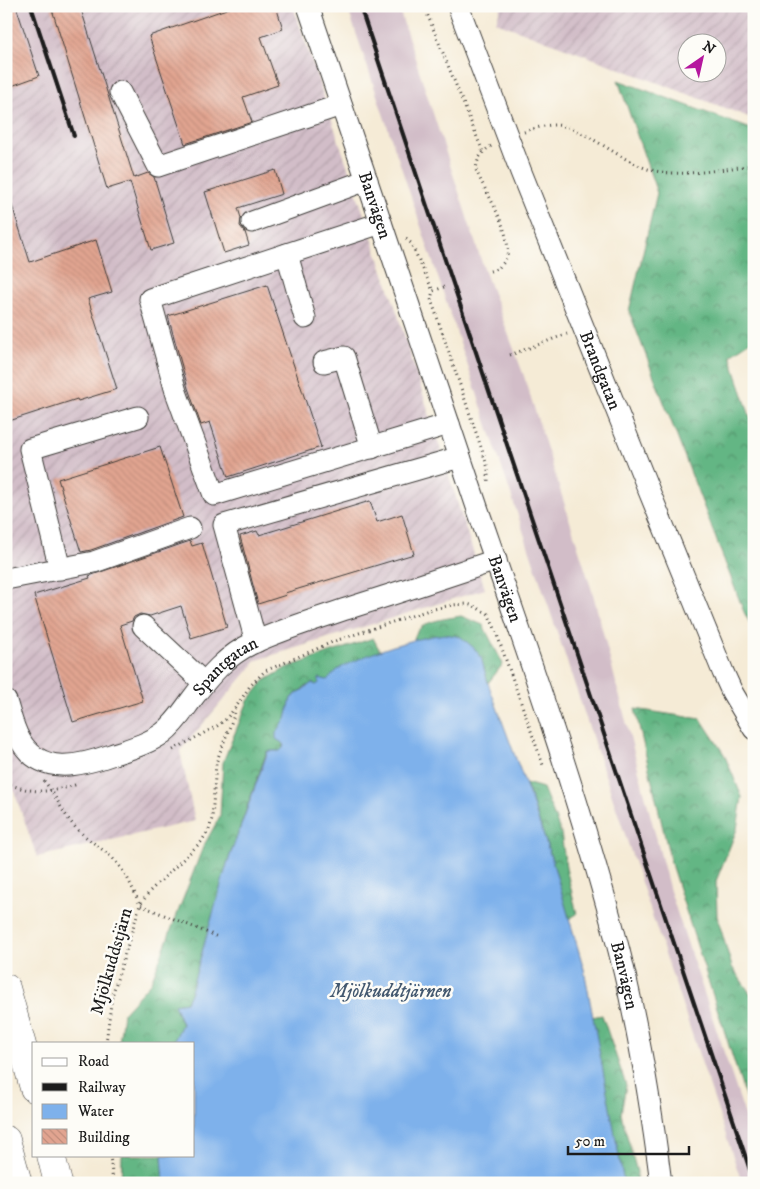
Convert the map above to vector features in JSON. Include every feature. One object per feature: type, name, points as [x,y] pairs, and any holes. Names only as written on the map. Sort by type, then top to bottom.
[{"type":"main road","points":[[6,988],[32,1081]]},
{"type":"main road","points":[[6,1140],[18,1183]]},
{"type":"main road","points":[[52,1156],[58,1183]]},
{"type":"street","name":"Banvägen","points":[[308,6],[496,560],[591,850],[614,930],[630,996],[646,1075],[662,1183]]},
{"type":"street","name":"Brandgatan","points":[[458,6],[584,328],[723,672],[732,692],[754,729]]},
{"type":"street","points":[[120,92],[158,166],[341,105]]},
{"type":"street","points":[[252,222],[367,180]]},
{"type":"street","points":[[381,224],[150,299],[176,392],[214,495],[449,424]]},
{"type":"street","points":[[287,254],[305,318]]},
{"type":"street","points":[[324,362],[344,357],[372,448]]},
{"type":"street","points":[[60,569],[30,449],[138,417]]},
{"type":"street","points":[[256,642],[224,525],[460,457]]},
{"type":"street","points":[[6,579],[94,562],[190,528]]},
{"type":"street","name":"Spantgatan","points":[[6,701],[19,740],[34,756],[53,764],[74,766],[146,743],[163,733],[176,720],[204,683],[227,659],[256,642],[293,627],[496,560]]},
{"type":"street","points":[[143,626],[204,683]]},
{"type":"path","points":[[424,6],[483,152]]},
{"type":"path","points":[[490,271],[500,266],[505,260],[508,253],[508,242],[476,170],[477,161],[483,152],[509,138],[554,125],[572,129],[625,159],[652,170],[692,172],[754,165]]},
{"type":"path","points":[[404,238],[411,243],[433,291],[431,299],[488,468],[489,477],[486,486]]},
{"type":"path","points":[[433,291],[444,286]]},
{"type":"path","points":[[510,355],[584,328]]},
{"type":"path","points":[[165,754],[217,726],[236,707],[243,695],[265,671],[335,641],[429,610],[467,604],[488,614],[494,626],[546,773]]},
{"type":"path","name":"Mjölkuddstjärn","points":[[106,1042],[112,996],[140,905],[150,891],[201,842],[209,830],[212,820],[216,763],[236,707]]},
{"type":"path","points":[[6,783],[33,792],[62,790],[81,783]]},
{"type":"path","points":[[53,791],[62,811],[77,829],[112,857],[127,876],[140,905],[218,937]]},
{"type":"path","points":[[110,1156],[113,1183]]},
{"type":"shaded area","points":[[6,6],[293,6],[393,300],[485,589],[257,660],[180,751],[195,821],[37,857],[6,768]]},
{"type":"shaded area","points":[[18,6],[44,6],[90,144],[67,152]]},
{"type":"shaded area","points":[[347,6],[398,6],[484,269],[524,376],[593,594],[670,891],[754,1142],[754,1183],[742,1183]]},
{"type":"shaded area","points":[[501,6],[754,6],[754,119],[496,22]]},
{"type":"green space","points":[[618,80],[754,130],[754,339],[730,355],[754,429],[754,631],[744,612],[629,311],[657,193]]},
{"type":"green space","points":[[461,616],[483,625],[503,664],[488,683],[481,657],[445,634],[414,641],[416,634],[425,625]]},
{"type":"green space","points":[[373,638],[380,651],[340,668],[327,680],[317,685],[306,686],[291,698],[286,719],[281,725],[283,748],[280,751],[267,751],[227,864],[191,991],[186,1002],[174,1004],[182,1025],[174,1042],[119,1042],[123,1013],[151,982],[203,847],[220,816],[223,762],[248,701],[264,681],[286,668]]},
{"type":"green space","points":[[635,709],[701,719],[724,754],[742,797],[737,829],[716,881],[717,916],[732,967],[754,999],[754,1124],[672,867]]},
{"type":"green space","points":[[526,783],[543,788],[561,833],[566,868],[577,914],[569,919],[552,860]]},
{"type":"green space","points":[[602,1015],[626,1085],[621,1114],[637,1172],[636,1183],[624,1183],[592,1017]]},
{"type":"green space","points":[[122,1156],[162,1156],[164,1183],[121,1183]]},
{"type":"water","name":"Mjölkuddtjärnen","points":[[445,634],[461,637],[481,657],[488,683],[531,799],[552,860],[584,969],[624,1183],[164,1183],[162,1156],[195,1156],[195,1042],[173,1042],[182,1024],[174,1004],[186,1002],[191,991],[227,864],[268,751],[280,751],[283,748],[284,744],[276,739],[276,733],[286,719],[291,698],[312,683],[316,685],[319,683],[319,678],[327,680],[340,668],[353,661],[392,646]]},
{"type":"building","points":[[6,6],[16,6],[39,76],[6,88]]},
{"type":"building","points":[[51,6],[80,6],[134,178],[148,173],[154,177],[174,243],[151,250],[130,182],[107,189]]},
{"type":"building","points":[[235,6],[276,6],[283,29],[261,37],[278,85],[243,97],[252,122],[185,144],[149,36]]},
{"type":"building","points":[[275,170],[282,194],[238,208],[241,218],[240,226],[245,232],[249,245],[224,253],[205,192]]},
{"type":"building","points":[[9,196],[30,262],[96,240],[112,292],[88,299],[117,389],[78,401],[77,399],[6,422],[6,197]]},
{"type":"building","points":[[267,285],[321,447],[228,477],[210,422],[201,425],[188,388],[168,316]]},
{"type":"building","points":[[160,447],[183,517],[81,552],[58,479]]},
{"type":"building","points":[[370,501],[377,522],[402,514],[414,554],[285,593],[286,595],[258,604],[240,536],[257,531],[259,535]]},
{"type":"building","points":[[190,541],[192,546],[202,543],[227,627],[191,638],[181,606],[150,616],[140,614],[134,617],[132,621],[120,625],[143,701],[73,722],[34,595],[90,578],[89,576]]},
{"type":"railway","points":[[31,6],[74,136]]},
{"type":"railway","points":[[360,6],[754,1182]]}]
